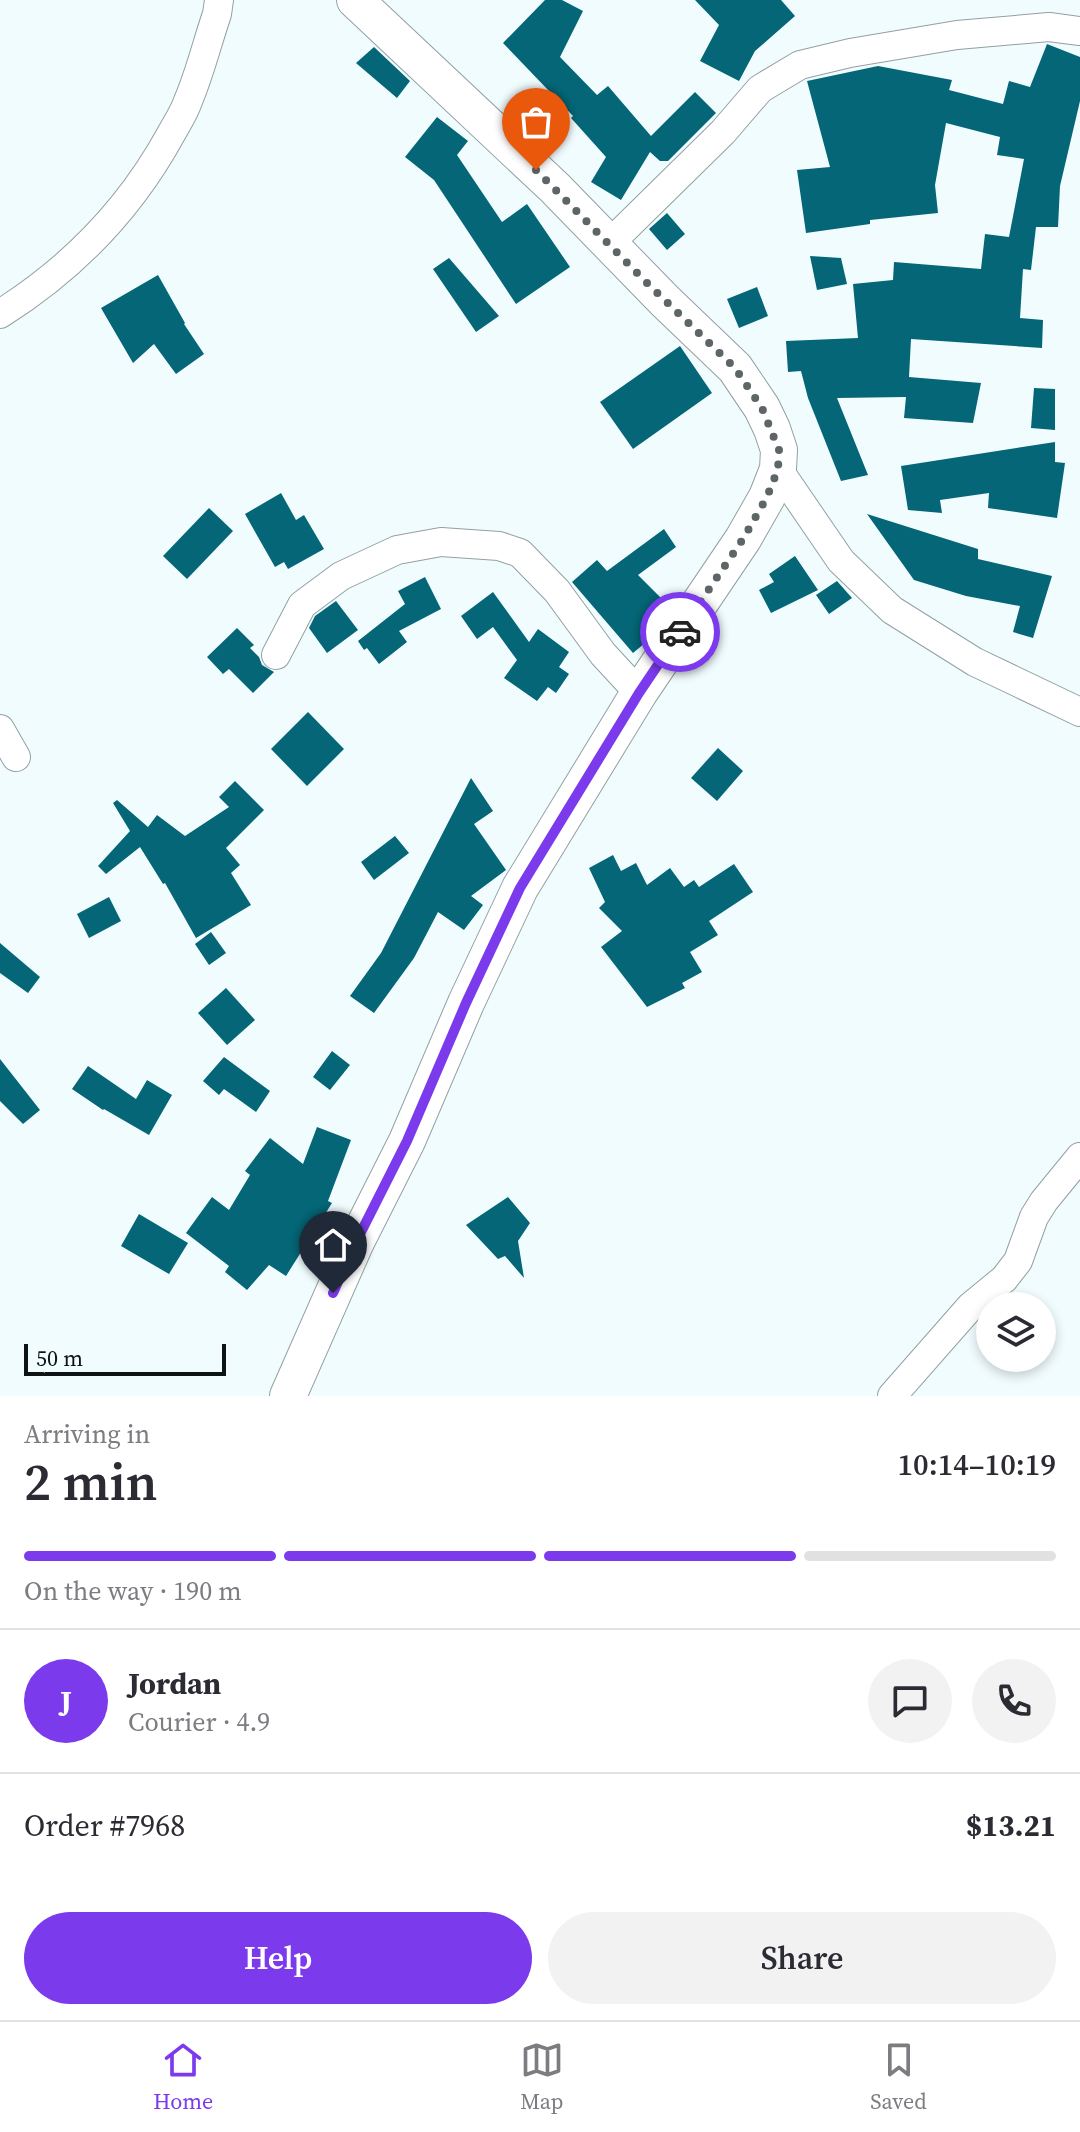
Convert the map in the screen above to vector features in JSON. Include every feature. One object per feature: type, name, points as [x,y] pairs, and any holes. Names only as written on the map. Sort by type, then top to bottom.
[{"type":"main road","points":[[288,1396],[520,888],[639,693],[743,539],[767,497],[778,469],[779,450],[762,408],[735,368],[608,245],[555,188],[355,0]]},
{"type":"street","points":[[0,314],[30,295],[79,253],[117,216],[154,165],[188,102],[219,0]]},
{"type":"street","points":[[608,245],[723,132],[760,89],[800,65],[850,53],[957,35],[1049,27],[1080,31]]},
{"type":"street","points":[[778,469],[841,561],[892,610],[975,662],[1080,712]]},
{"type":"street","points":[[276,655],[302,605],[341,576],[397,550],[441,542],[499,546],[520,553],[539,572],[557,591],[603,654],[639,693]]},
{"type":"street","points":[[0,729],[16,757]]},
{"type":"street","points":[[892,1396],[971,1306],[1004,1279],[1018,1261],[1034,1217],[1080,1157]]},
{"type":"building","points":[[545,0],[562,0],[583,11],[560,57],[597,95],[608,86],[651,136],[695,92],[716,113],[668,161],[660,161],[650,152],[621,200],[591,182],[606,157],[571,118],[573,116],[503,43]]},
{"type":"building","points":[[695,0],[781,0],[795,16],[755,51],[739,81],[700,61],[719,25]]},
{"type":"building","points":[[1047,44],[1080,57],[1080,101],[1060,186],[1058,227],[1036,227],[1031,270],[1023,269],[1020,318],[1043,320],[1042,348],[911,339],[909,377],[981,383],[973,423],[904,418],[906,397],[837,398],[868,475],[841,481],[808,398],[801,371],[788,372],[786,341],[858,338],[853,284],[893,280],[894,262],[981,269],[985,234],[1009,237],[1024,159],[997,155],[1000,137],[946,123],[935,185],[938,213],[870,220],[870,224],[806,233],[797,170],[830,167],[807,81],[878,66],[952,80],[949,90],[1003,104],[1009,81],[1030,87]]},
{"type":"building","points":[[374,47],[410,81],[397,98],[356,63]]},
{"type":"building","points":[[437,117],[468,141],[457,155],[502,222],[527,204],[570,267],[516,304],[434,180],[405,157]]},
{"type":"building","points":[[667,213],[685,234],[667,250],[649,229]]},
{"type":"building","points":[[810,256],[841,258],[847,284],[817,290]]},
{"type":"building","points":[[449,258],[499,316],[476,332],[433,269]]},
{"type":"building","points":[[158,275],[204,354],[176,374],[154,344],[133,363],[101,308]]},
{"type":"building","points":[[757,287],[768,316],[739,328],[727,299]]},
{"type":"building","points":[[680,346],[712,393],[633,449],[600,402]]},
{"type":"building","points":[[1034,388],[1055,389],[1055,430],[1031,428]]},
{"type":"building","points":[[1055,442],[1055,462],[1065,463],[1057,518],[988,508],[989,493],[940,500],[942,513],[908,510],[901,466]]},
{"type":"building","points":[[281,493],[296,520],[304,515],[324,549],[288,569],[284,562],[275,567],[245,514]]},
{"type":"building","points":[[209,508],[233,531],[187,579],[163,556]]},
{"type":"building","points":[[867,514],[978,549],[978,559],[1052,576],[1033,638],[1013,632],[1020,606],[966,596],[914,580]]},
{"type":"building","points":[[664,529],[676,547],[638,575],[667,604],[651,622],[657,629],[651,638],[633,653],[572,582],[597,560],[607,571]]},
{"type":"building","points":[[795,556],[818,590],[771,613],[759,590],[774,582],[769,574]]},
{"type":"building","points":[[425,577],[441,609],[399,631],[407,642],[379,664],[358,641],[405,604],[398,591]]},
{"type":"building","points":[[837,581],[852,598],[829,614],[816,595]]},
{"type":"building","points":[[493,592],[529,642],[538,629],[569,652],[559,667],[569,674],[556,693],[548,687],[537,701],[504,678],[517,660],[493,627],[477,639],[461,616]]},
{"type":"building","points":[[336,601],[358,630],[327,653],[309,628],[315,616]]},
{"type":"building","points":[[237,628],[254,645],[250,648],[262,665],[274,672],[253,693],[229,669],[223,674],[207,657]]},
{"type":"building","points":[[308,712],[344,749],[307,786],[271,749]]},
{"type":"building","points":[[718,748],[743,771],[717,801],[691,778]]},
{"type":"building","points":[[471,778],[493,811],[474,824],[506,870],[471,896],[483,905],[464,930],[438,912],[414,958],[374,1013],[350,996],[381,953]]},
{"type":"building","points":[[235,781],[264,810],[226,848],[240,865],[231,873],[251,905],[196,938],[165,883],[140,847],[106,874],[98,866],[130,831],[113,803],[117,800],[148,827],[157,815],[185,836],[229,807],[219,797]]},
{"type":"building","points":[[395,836],[409,853],[374,880],[361,862]]},
{"type":"building","points":[[613,855],[621,871],[636,863],[647,885],[670,868],[684,887],[694,880],[699,887],[734,864],[753,892],[709,921],[718,935],[690,952],[702,972],[682,983],[685,988],[647,1007],[601,947],[622,931],[599,908],[605,902],[589,868]]},
{"type":"building","points":[[109,897],[121,921],[89,938],[77,914]]},
{"type":"building","points":[[211,932],[226,953],[209,965],[195,944]]},
{"type":"building","points":[[0,943],[40,977],[28,993],[0,973]]},
{"type":"building","points":[[226,988],[255,1020],[227,1045],[198,1013]]},
{"type":"building","points":[[332,1051],[350,1065],[330,1090],[313,1077]]},
{"type":"building","points":[[224,1057],[270,1091],[256,1112],[224,1089],[219,1095],[203,1081]]},
{"type":"building","points":[[0,1059],[40,1110],[23,1124],[0,1101]]},
{"type":"building","points":[[88,1066],[136,1099],[147,1080],[172,1095],[149,1135],[72,1089]]},
{"type":"building","points":[[317,1127],[351,1140],[328,1201],[332,1203],[286,1276],[269,1265],[247,1290],[225,1272],[229,1266],[186,1233],[212,1197],[229,1210],[250,1175],[245,1171],[270,1138],[303,1164]]},
{"type":"building","points":[[508,1197],[530,1223],[518,1241],[524,1278],[505,1256],[498,1259],[466,1225]]},
{"type":"building","points":[[139,1214],[188,1243],[169,1274],[121,1246]]},
{"type":"way so far","points":[[536,170],[735,368],[762,408],[779,450],[778,469],[767,497],[743,539],[680,632]]},
{"type":"route","points":[[333,1293],[407,1141],[466,1003],[520,888],[639,693],[680,632]]}]
